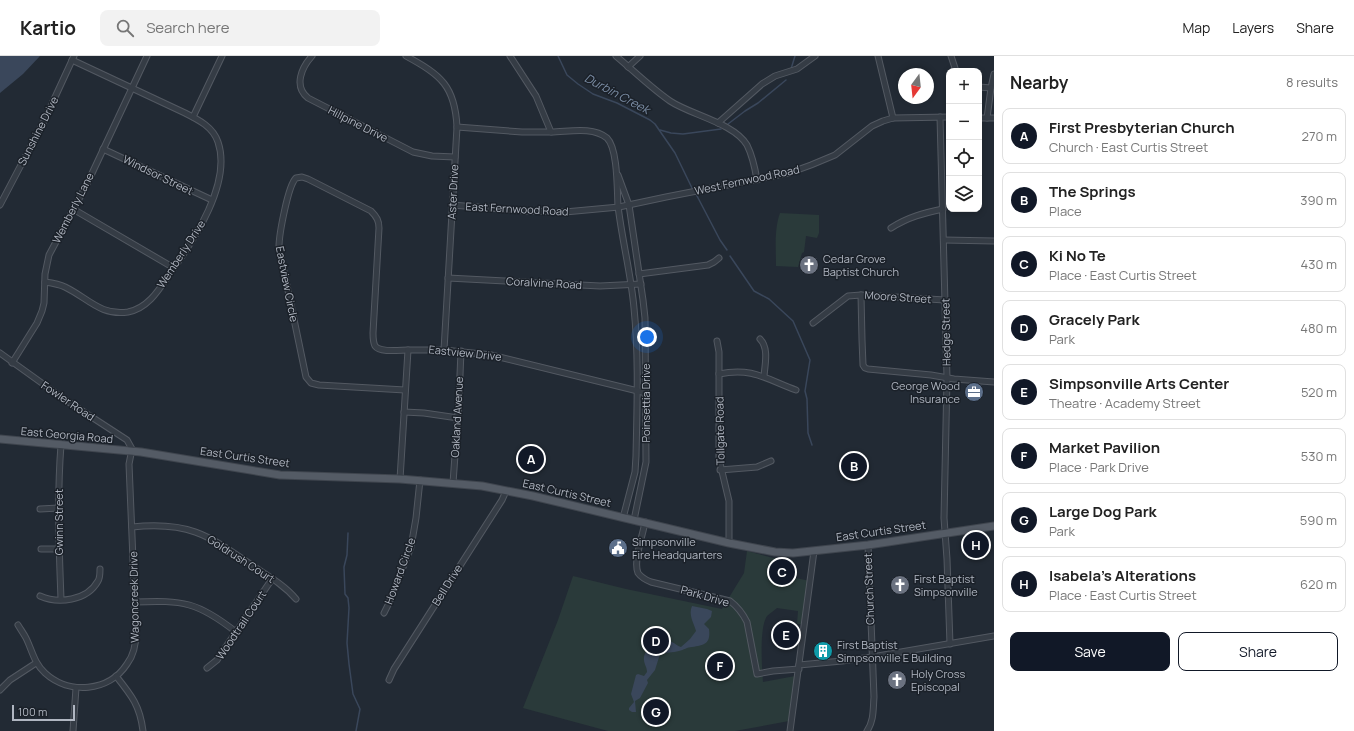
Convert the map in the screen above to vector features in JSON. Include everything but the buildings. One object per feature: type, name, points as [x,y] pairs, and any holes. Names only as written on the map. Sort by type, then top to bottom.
[{"type":"main road","name":"East Georgia Road","points":[[0,440],[131,452]]},
{"type":"main road","name":"East Curtis Street","points":[[131,452],[280,475],[400,478],[453,483],[506,491],[534,496],[729,543],[774,552],[793,553],[868,545],[994,526]]},
{"type":"street","name":"Wemberly Lane","points":[[12,362],[37,323],[42,311],[44,303],[46,269],[49,255],[103,149],[147,56]]},
{"type":"street","points":[[193,117],[222,56]]},
{"type":"street","name":"Hillpine Drive","points":[[312,56],[303,68],[300,80],[303,93],[308,98],[414,152],[432,156],[455,157]]},
{"type":"street","name":"Aster Drive","points":[[406,56],[434,72],[446,86],[454,104],[457,127],[444,350]]},
{"type":"street","points":[[510,56],[536,96],[551,132]]},
{"type":"street","points":[[616,56],[670,101],[682,108],[718,123],[737,134],[748,147],[757,180]]},
{"type":"street","points":[[628,67],[640,56]]},
{"type":"street","points":[[718,123],[762,84],[776,76],[797,69],[815,56]]},
{"type":"street","points":[[878,56],[893,118]]},
{"type":"street","points":[[951,56],[955,68]]},
{"type":"street","name":"Wemberly Drive","points":[[45,282],[67,288],[103,310],[120,312],[133,311],[146,304],[174,268],[200,229],[212,200],[220,170],[220,148],[212,130],[202,122],[73,58]]},
{"type":"street","name":"Sunshine Drive","points":[[0,205],[47,114],[73,58]]},
{"type":"street","points":[[987,118],[994,74]]},
{"type":"street","points":[[982,87],[991,88]]},
{"type":"street","name":"Hedge Street","points":[[940,117],[947,378],[944,518],[950,644]]},
{"type":"street","name":"West Fernwood Road","points":[[628,205],[789,173],[829,158],[842,150],[872,126],[882,121],[893,118],[946,117]]},
{"type":"street","points":[[982,118],[994,118]]},
{"type":"street","name":"Poinsettia Drive","points":[[457,127],[522,132],[589,131],[602,135],[611,145],[616,169],[628,205],[645,318],[646,462],[634,520]]},
{"type":"street","name":"Windsor Street","points":[[103,149],[212,200]]},
{"type":"street","name":"Poinsettia Drive","points":[[616,169],[618,207],[631,285],[636,337],[636,456],[624,518]]},
{"type":"street","name":"Eastview Circle","points":[[405,390],[319,385],[311,383],[306,377],[278,247],[279,236],[289,194],[292,183],[296,178],[302,177],[308,179],[372,211],[376,216],[379,228],[373,333],[374,343],[376,347],[380,349],[393,351],[408,350]]},
{"type":"street","name":"East Fernwood Road","points":[[452,205],[526,211],[565,212],[628,205]]},
{"type":"street","points":[[73,209],[174,268]]},
{"type":"street","points":[[891,228],[922,213],[943,209]]},
{"type":"street","points":[[944,240],[994,241]]},
{"type":"street","points":[[639,274],[708,265],[718,258]]},
{"type":"street","name":"Coralvine Road","points":[[448,278],[600,286],[641,284]]},
{"type":"street","points":[[862,295],[863,365],[865,368],[954,380],[994,382]]},
{"type":"street","name":"Moore Street","points":[[813,323],[848,296],[862,295],[945,300]]},
{"type":"street","points":[[760,339],[763,342],[765,351],[764,376]]},
{"type":"street","name":"Tollgate Road","points":[[717,341],[719,352],[719,459],[720,470],[730,501],[729,543]]},
{"type":"street","points":[[400,478],[408,350]]},
{"type":"street","name":"Eastview Drive","points":[[408,350],[461,351],[507,358],[646,393]]},
{"type":"street","name":"Oakland Avenue","points":[[453,483],[461,351]]},
{"type":"street","name":"Fowler Road","points":[[0,353],[64,399],[127,440],[130,444],[131,452]]},
{"type":"street","points":[[719,374],[746,372],[764,376],[796,390]]},
{"type":"street","points":[[404,412],[424,413],[458,418]]},
{"type":"street","name":"Gwinn Street","points":[[61,445],[59,476],[61,599]]},
{"type":"street","name":"Wagoncreek Drive","points":[[18,625],[26,639],[36,663],[55,681],[66,686],[76,688],[96,686],[116,676],[128,664],[134,648],[136,632],[129,464],[131,452]]},
{"type":"street","points":[[720,470],[755,467],[771,461]]},
{"type":"street","name":"Howard Circle","points":[[384,613],[411,547],[420,480]]},
{"type":"street","name":"Bell Drive","points":[[389,680],[394,669],[502,500],[506,491]]},
{"type":"street","points":[[40,509],[59,508]]},
{"type":"street","name":"Park Drive","points":[[645,522],[638,553],[637,567],[639,574],[644,579],[730,601],[736,606],[744,615],[747,622],[752,641],[757,674],[799,667]]},
{"type":"street","name":"Goldrush Court","points":[[132,527],[152,525],[170,526],[198,532],[218,543],[272,579],[288,590],[296,599]]},
{"type":"street","name":"Church Street","points":[[867,731],[872,723],[873,712],[868,545]]},
{"type":"street","points":[[41,549],[59,549]]},
{"type":"street","points":[[790,731],[814,551]]},
{"type":"street","points":[[40,596],[48,599],[78,598],[87,593],[98,581],[100,569]]},
{"type":"street","name":"Woodtrail Court","points":[[207,668],[217,660],[272,579]]},
{"type":"street","points":[[135,602],[171,601],[188,604],[210,613],[236,632]]},
{"type":"street","points":[[799,667],[872,657],[994,636]]},
{"type":"street","points":[[0,690],[10,680],[36,663]]},
{"type":"street","points":[[116,676],[132,696],[138,708],[143,731]]},
{"type":"street","points":[[72,731],[76,688]]},
{"type":"shaded area","points":[[780,213],[819,215],[819,233],[817,238],[806,236],[804,252],[802,253],[798,267],[776,266],[776,233]]},
{"type":"shaded area","points":[[747,551],[773,558],[793,560],[791,577],[810,581],[801,624],[797,624],[798,611],[777,608],[767,616],[764,622],[762,638],[763,682],[795,676],[789,721],[735,731],[608,731],[523,708],[558,620],[573,576],[626,589],[722,609],[744,573]]},
{"type":"water","points":[[0,56],[40,56],[23,74],[0,93]]},
{"type":"water","points":[[692,606],[712,611],[711,617],[704,624],[709,629],[708,641],[681,651],[660,654],[655,670],[647,680],[648,683],[640,698],[635,701],[636,712],[632,712],[629,708],[634,702],[631,694],[636,675],[638,674],[644,676],[647,672],[644,663],[644,656],[646,652],[652,645],[661,641],[669,641],[681,647],[690,639],[696,631],[691,616]]},
{"type":"waterway","name":"Durbin Creek","points":[[558,56],[567,75],[578,84],[593,94],[617,103],[655,124],[675,153],[692,188]]},
{"type":"waterway","points":[[791,69],[795,56]]},
{"type":"waterway","points":[[728,124],[758,103],[786,80]]},
{"type":"waterway","points":[[660,130],[683,134],[721,129]]},
{"type":"waterway","name":"Durbin Creek","points":[[696,194],[720,240],[727,250]]},
{"type":"waterway","name":"Durbin Creek","points":[[730,256],[754,291],[769,299],[793,321],[810,360],[805,391],[807,399],[808,433],[812,445]]},
{"type":"waterway","points":[[348,533],[347,555],[344,567],[345,594],[348,598],[349,608],[347,643],[349,664],[353,694],[360,709],[356,731]]},
{"type":"place","name":"Cedar Grove Baptist Church","points":[[809,265]]},
{"type":"place","name":"George Wood Insurance","points":[[974,392]]},
{"type":"place","name":"First Presbyterian Church","points":[[531,459]]},
{"type":"place","name":"The Springs","points":[[854,466]]},
{"type":"place","name":"Isabela's Alterations","points":[[976,545]]},
{"type":"place","name":"Simpsonville Fire Headquarters","points":[[618,548]]},
{"type":"place","name":"Ki No Te","points":[[782,572]]},
{"type":"place","name":"First Baptist Simpsonville","points":[[900,585]]},
{"type":"place","name":"Simpsonville Arts Center","points":[[786,635]]},
{"type":"place","name":"Gracely Park","points":[[656,641]]},
{"type":"place","name":"First Baptist Simpsonville E Building","points":[[823,651]]},
{"type":"place","name":"Market Pavilion","points":[[720,666]]},
{"type":"place","name":"Holy Cross Episcopal","points":[[897,680]]},
{"type":"place","name":"Large Dog Park","points":[[656,712]]}]
